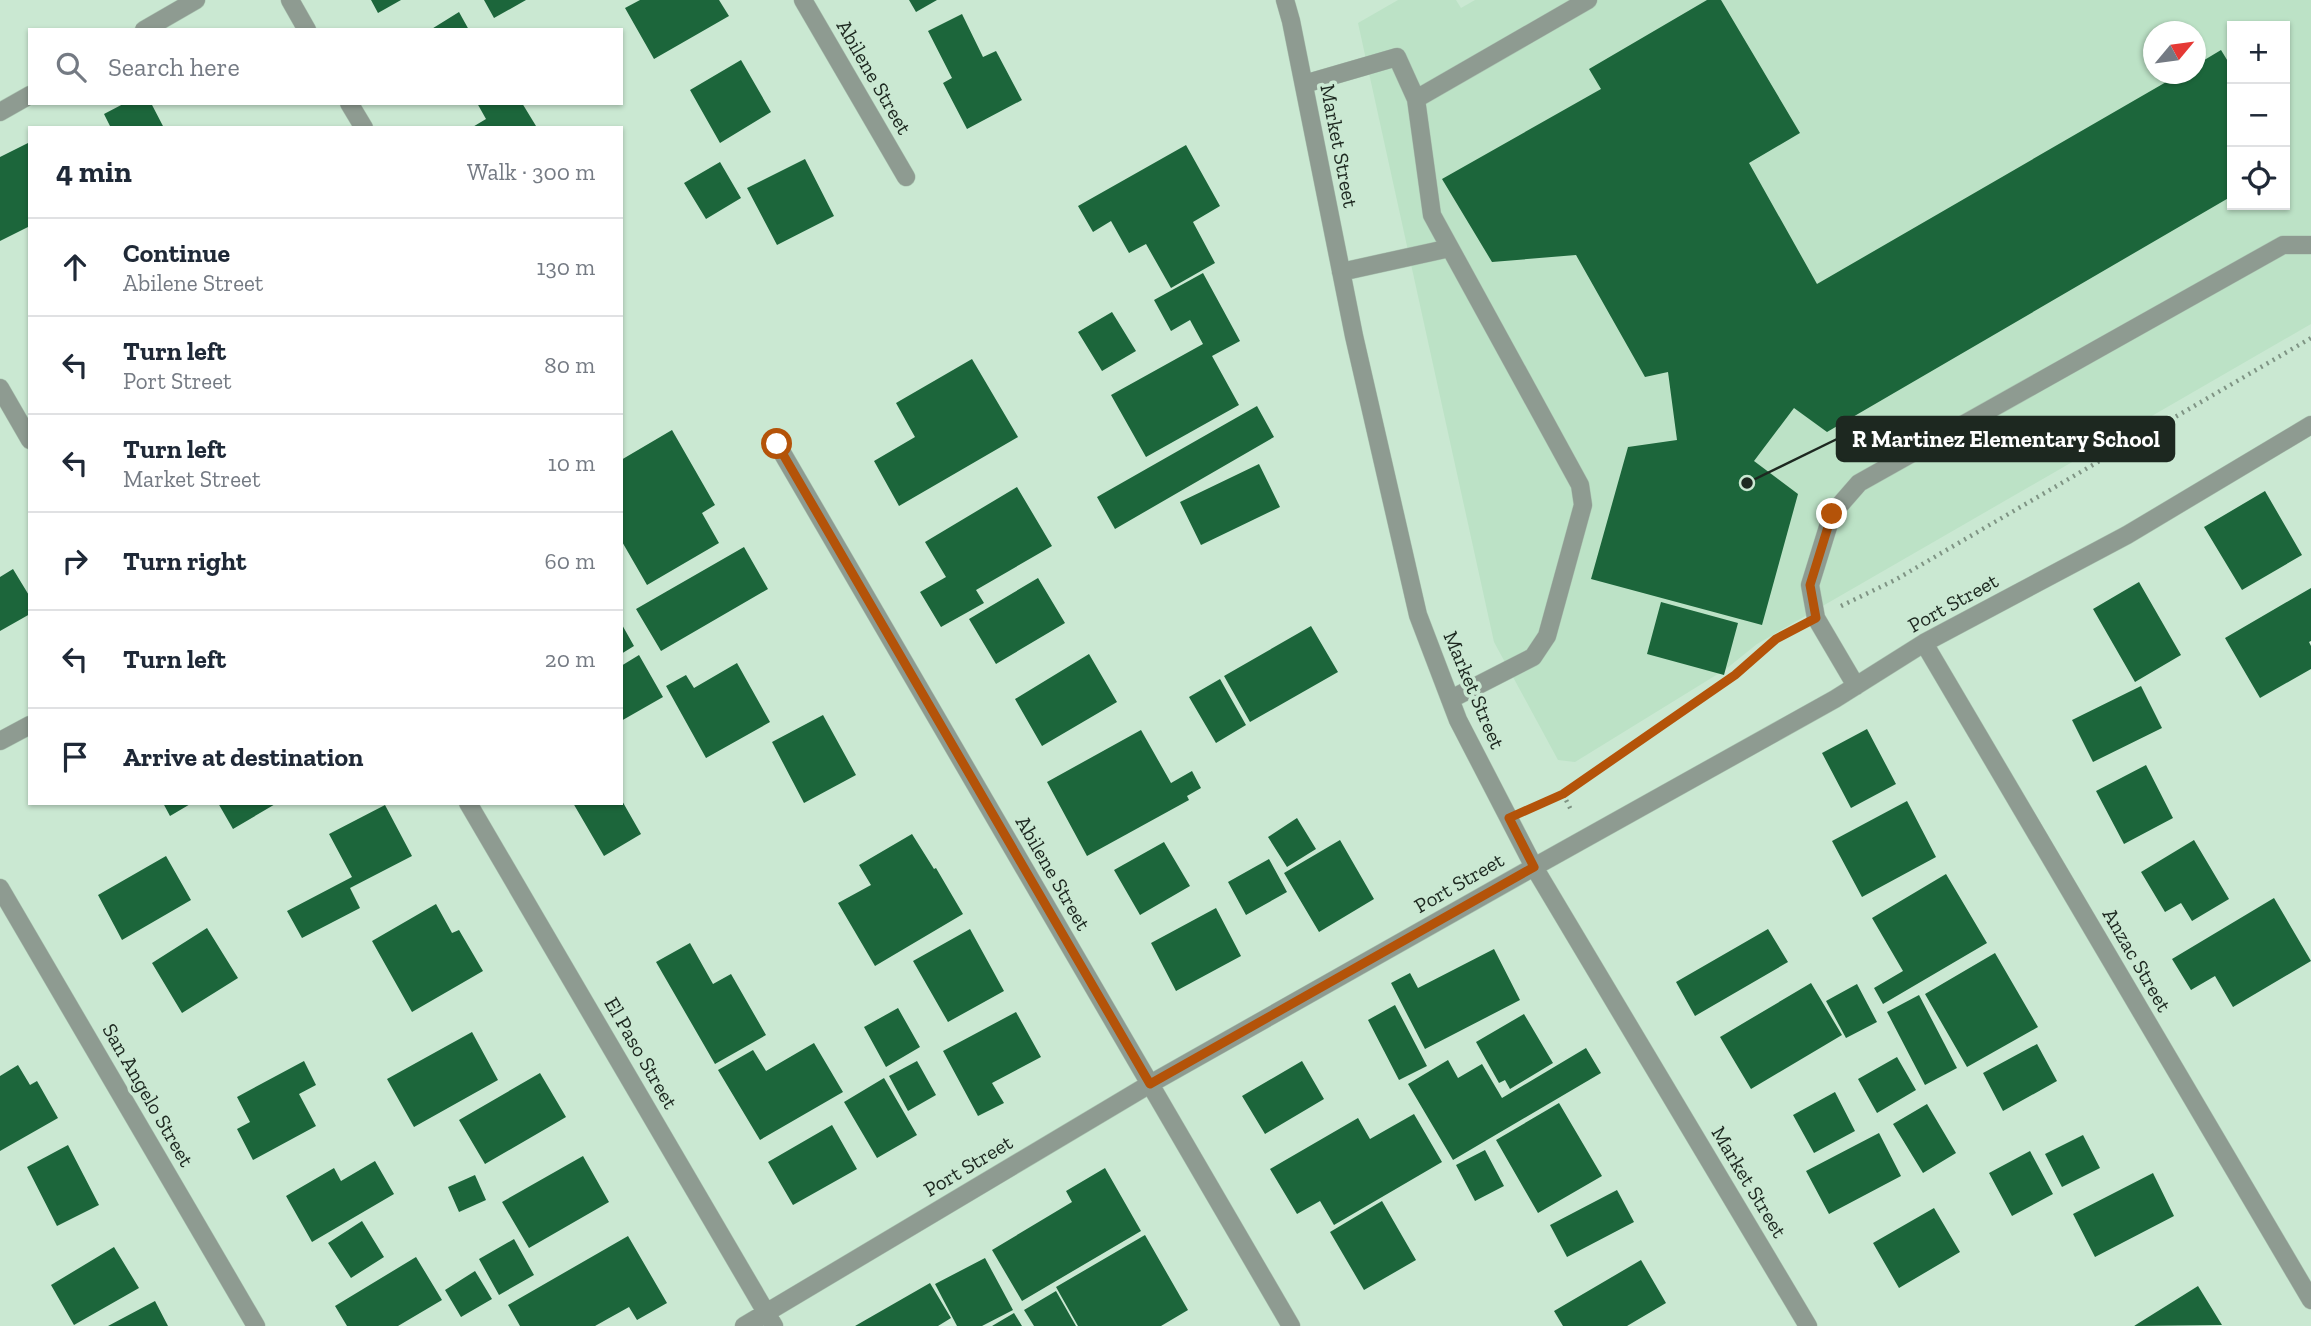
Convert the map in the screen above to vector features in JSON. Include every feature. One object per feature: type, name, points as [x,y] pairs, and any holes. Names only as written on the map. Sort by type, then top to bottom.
[{"type":"street","points":[[147,28],[196,0]]},
{"type":"street","points":[[290,0],[306,28]]},
{"type":"street","name":"Abilene Street","points":[[803,0],[906,177]]},
{"type":"street","name":"Market Street","points":[[1285,0],[1354,336],[1418,615],[1458,720],[1534,867],[1808,1326]]},
{"type":"street","points":[[1416,99],[1588,0]]},
{"type":"street","points":[[1304,84],[1397,57],[1416,99],[1432,215],[1580,485],[1583,505],[1548,636],[1533,657],[1451,699]]},
{"type":"street","points":[[0,112],[28,96]]},
{"type":"street","points":[[350,105],[363,126]]},
{"type":"street","points":[[1856,686],[1816,618],[1810,585],[1832,514],[1859,483],[2283,245],[2311,245]]},
{"type":"street","points":[[1342,272],[1450,248]]},
{"type":"street","points":[[0,388],[28,437]]},
{"type":"street","name":"Port Street","points":[[744,1326],[770,1320],[1150,1084],[1856,686],[1924,643],[2127,535],[2311,425]]},
{"type":"street","name":"Abilene Street","points":[[777,444],[1291,1326]]},
{"type":"street","name":"Anzac Street","points":[[1924,643],[2311,1300]]},
{"type":"street","points":[[0,741],[28,726]]},
{"type":"street","name":"El Paso Street","points":[[469,805],[770,1320]]},
{"type":"street","name":"San Angelo Street","points":[[0,888],[256,1326]]},
{"type":"path","points":[[1509,818],[1563,794],[1735,675],[1776,639],[1895,580],[2311,338]]},
{"type":"shaded area","points":[[1398,0],[1456,0],[1461,8],[1475,0],[2311,0],[2311,324],[1757,644],[1726,669],[1575,762],[1558,760],[1494,642],[1358,23]]},
{"type":"building","points":[[371,0],[401,0],[378,13]]},
{"type":"building","points":[[484,0],[526,0],[494,18]]},
{"type":"building","points":[[640,0],[719,0],[729,16],[654,59],[625,8]]},
{"type":"building","points":[[909,0],[937,0],[916,12]]},
{"type":"building","points":[[1707,0],[1721,0],[1800,133],[1749,163],[1817,284],[2163,84],[2206,84],[2206,59],[2221,50],[2227,60],[2227,199],[1827,432],[1794,408],[1754,461],[1798,494],[1762,625],[1591,579],[1628,447],[1677,440],[1668,372],[1645,377],[1576,255],[1492,262],[1442,179],[1601,89],[1589,69]]},
{"type":"building","points":[[459,12],[468,28],[433,28]]},
{"type":"building","points":[[962,14],[983,57],[996,51],[1022,100],[967,129],[943,83],[952,78],[928,31]]},
{"type":"building","points":[[741,60],[771,112],[720,143],[690,90]]},
{"type":"building","points":[[121,105],[152,105],[163,126],[110,126],[104,114]]},
{"type":"building","points":[[478,105],[523,105],[536,126],[474,126],[486,119]]},
{"type":"building","points":[[28,143],[28,227],[0,241],[0,157]]},
{"type":"building","points":[[1186,145],[1220,206],[1193,222],[1215,263],[1171,288],[1146,244],[1129,253],[1111,221],[1093,232],[1078,206]]},
{"type":"building","points":[[805,159],[834,216],[777,245],[747,188]]},
{"type":"building","points":[[720,162],[741,198],[706,219],[684,183]]},
{"type":"building","points":[[1203,273],[1240,341],[1212,356],[1239,405],[1146,457],[1111,395],[1203,344],[1190,320],[1171,331],[1154,300]]},
{"type":"building","points":[[1112,312],[1136,351],[1102,371],[1078,332]]},
{"type":"building","points":[[972,359],[1018,437],[899,506],[874,461],[915,437],[896,403]]},
{"type":"building","points":[[1257,406],[1274,437],[1115,529],[1097,497]]},
{"type":"building","points":[[672,430],[715,505],[702,513],[719,543],[647,585],[623,543],[623,459]]},
{"type":"building","points":[[1259,464],[1280,507],[1201,545],[1180,502]]},
{"type":"building","points":[[1017,487],[1052,546],[976,590],[984,603],[941,627],[920,592],[946,577],[925,542]]},
{"type":"building","points":[[2265,491],[2302,555],[2242,590],[2204,527]]},
{"type":"building","points":[[744,547],[768,589],[661,651],[636,609]]},
{"type":"building","points":[[13,569],[28,594],[28,615],[0,631],[0,577]]},
{"type":"building","points":[[1038,578],[1065,623],[996,664],[969,619]]},
{"type":"building","points":[[2139,582],[2181,655],[2135,682],[2093,609]]},
{"type":"building","points":[[2311,588],[2311,669],[2260,698],[2225,638]]},
{"type":"building","points":[[1661,602],[1738,623],[1724,675],[1647,654]]},
{"type":"building","points":[[1311,626],[1338,672],[1250,722],[1224,676]]},
{"type":"building","points":[[623,627],[634,646],[623,653]]},
{"type":"building","points":[[1089,654],[1117,702],[1042,746],[1015,699]]},
{"type":"building","points":[[639,655],[663,697],[623,720],[623,665]]},
{"type":"building","points":[[737,663],[770,722],[706,758],[666,686],[686,675],[694,688]]},
{"type":"building","points":[[1220,679],[1246,725],[1216,743],[1189,697]]},
{"type":"building","points":[[2141,686],[2162,728],[2093,762],[2072,720]]},
{"type":"building","points":[[823,715],[856,775],[804,803],[772,742]]},
{"type":"building","points":[[1867,729],[1896,784],[1851,808],[1822,753]]},
{"type":"building","points":[[1141,730],[1171,783],[1192,771],[1201,788],[1187,796],[1189,800],[1087,856],[1047,782]]},
{"type":"building","points":[[2146,765],[2173,818],[2124,844],[2096,791]]},
{"type":"building","points":[[1907,801],[1936,857],[1862,897],[1832,841]]},
{"type":"building","points":[[623,802],[641,834],[604,856],[574,805],[623,805]]},
{"type":"building","points":[[164,805],[189,805],[170,816]]},
{"type":"building","points":[[219,805],[274,805],[233,829]]},
{"type":"building","points":[[385,805],[412,856],[350,888],[360,908],[302,938],[287,911],[352,877],[329,834]]},
{"type":"building","points":[[1297,818],[1316,849],[1287,867],[1268,837]]},
{"type":"building","points":[[912,834],[963,914],[875,966],[838,903],[871,885],[859,865]]},
{"type":"building","points":[[1340,840],[1374,899],[1319,932],[1284,873]]},
{"type":"building","points":[[2194,840],[2229,899],[2192,921],[2181,903],[2165,912],[2141,872]]},
{"type":"building","points":[[1164,842],[1190,886],[1140,915],[1114,870]]},
{"type":"building","points":[[166,856],[191,900],[122,940],[98,895]]},
{"type":"building","points":[[1269,859],[1287,892],[1246,915],[1228,882]]},
{"type":"building","points":[[1946,874],[1987,943],[1883,1004],[1874,988],[1903,971],[1872,918]]},
{"type":"building","points":[[2274,898],[2311,961],[2233,1007],[2215,976],[2191,990],[2172,959]]},
{"type":"building","points":[[436,904],[452,933],[459,930],[483,971],[412,1012],[372,941]]},
{"type":"building","points":[[1216,908],[1241,956],[1176,991],[1151,943]]},
{"type":"building","points":[[207,928],[238,978],[182,1013],[152,963]]},
{"type":"building","points":[[970,929],[1004,991],[948,1022],[913,961]]},
{"type":"building","points":[[1768,929],[1788,962],[1695,1016],[1676,982]]},
{"type":"building","points":[[690,943],[713,984],[731,974],[766,1035],[715,1064],[656,962]]},
{"type":"building","points":[[1494,949],[1520,1000],[1425,1049],[1391,983],[1410,973],[1418,988]]},
{"type":"building","points":[[1995,953],[2038,1027],[1967,1067],[1925,994]]},
{"type":"building","points":[[1811,983],[1842,1035],[1751,1089],[1720,1037]]},
{"type":"building","points":[[1857,984],[1877,1022],[1846,1038],[1826,1001]]},
{"type":"building","points":[[1919,995],[1957,1068],[1925,1085],[1887,1012]]},
{"type":"building","points":[[1395,1005],[1427,1066],[1399,1080],[1368,1020]]},
{"type":"building","points":[[898,1008],[920,1047],[886,1067],[864,1027]]},
{"type":"building","points":[[1016,1012],[1041,1057],[992,1083],[1004,1103],[978,1116],[943,1051]]},
{"type":"building","points":[[1524,1014],[1553,1063],[1510,1089],[1505,1080],[1499,1083],[1476,1042]]},
{"type":"building","points":[[472,1032],[498,1080],[414,1127],[387,1079]]},
{"type":"building","points":[[814,1043],[843,1092],[760,1140],[718,1070],[753,1050],[766,1071]]},
{"type":"building","points":[[2037,1044],[2057,1081],[2003,1111],[1983,1073]]},
{"type":"building","points":[[1586,1048],[1601,1073],[1453,1160],[1408,1084],[1448,1060],[1458,1078],[1482,1064],[1502,1098]]},
{"type":"building","points":[[1897,1057],[1916,1090],[1877,1113],[1858,1079]]},
{"type":"building","points":[[304,1061],[316,1085],[299,1094],[316,1126],[253,1160],[237,1129],[250,1122],[237,1097]]},
{"type":"building","points":[[917,1061],[936,1095],[908,1111],[889,1076]]},
{"type":"building","points":[[1302,1061],[1324,1099],[1265,1134],[1242,1096]]},
{"type":"building","points":[[18,1065],[30,1085],[37,1081],[58,1118],[0,1151],[0,1076]]},
{"type":"building","points":[[540,1073],[566,1117],[485,1164],[459,1120]]},
{"type":"building","points":[[884,1078],[917,1135],[877,1158],[844,1102]]},
{"type":"building","points":[[1835,1092],[1855,1131],[1814,1153],[1793,1115]]},
{"type":"building","points":[[1559,1103],[1602,1176],[1538,1213],[1496,1140]]},
{"type":"building","points":[[1927,1104],[1956,1153],[1923,1173],[1893,1124]]},
{"type":"building","points":[[1414,1114],[1442,1162],[1334,1225],[1320,1201],[1297,1214],[1270,1169],[1358,1118],[1370,1139]]},
{"type":"building","points":[[832,1125],[857,1169],[793,1205],[768,1162]]},
{"type":"building","points":[[1879,1133],[1901,1176],[1829,1214],[1806,1171]]},
{"type":"building","points":[[2083,1135],[2100,1168],[2062,1187],[2045,1154]]},
{"type":"building","points":[[68,1145],[99,1205],[57,1226],[27,1167]]},
{"type":"building","points":[[1485,1150],[1504,1186],[1475,1201],[1456,1165]]},
{"type":"building","points":[[2030,1151],[2053,1194],[2012,1216],[1989,1173]]},
{"type":"building","points":[[583,1156],[609,1202],[529,1248],[502,1202]]},
{"type":"building","points":[[375,1161],[394,1194],[312,1242],[286,1196],[334,1168],[341,1181]]},
{"type":"building","points":[[1105,1168],[1141,1231],[1022,1301],[992,1250],[1072,1202],[1066,1191]]},
{"type":"building","points":[[2153,1173],[2174,1216],[2095,1257],[2073,1214]]},
{"type":"building","points":[[475,1175],[486,1200],[459,1212],[448,1187]]},
{"type":"building","points":[[1617,1190],[1634,1222],[1567,1257],[1550,1225]]},
{"type":"building","points":[[1382,1201],[1416,1260],[1364,1290],[1330,1232]]},
{"type":"building","points":[[1934,1208],[1960,1252],[1899,1288],[1873,1243]]},
{"type":"building","points":[[362,1221],[384,1257],[351,1278],[328,1243]]},
{"type":"building","points":[[1145,1235],[1188,1310],[1161,1326],[1078,1326],[1056,1287]]},
{"type":"building","points":[[628,1236],[667,1303],[637,1320],[629,1307],[595,1326],[520,1326],[508,1305]]},
{"type":"building","points":[[514,1239],[534,1275],[499,1295],[479,1259]]},
{"type":"building","points":[[114,1247],[139,1288],[74,1325],[51,1285]]},
{"type":"building","points":[[416,1257],[442,1300],[398,1326],[347,1326],[335,1306]]},
{"type":"building","points":[[985,1258],[1013,1310],[982,1326],[957,1326],[935,1284]]},
{"type":"building","points":[[1641,1260],[1666,1303],[1627,1326],[1563,1326],[1554,1311]]},
{"type":"building","points":[[475,1271],[492,1299],[461,1317],[445,1290]]},
{"type":"building","points":[[930,1283],[951,1318],[938,1326],[855,1326]]},
{"type":"building","points":[[2198,1286],[2222,1325],[2134,1326]]},
{"type":"building","points":[[1056,1291],[1076,1326],[1034,1326],[1024,1310]]},
{"type":"building","points":[[155,1301],[168,1326],[108,1326]]},
{"type":"building","points":[[1014,1313],[1022,1326],[992,1326]]},
{"type":"place","name":"R Martinez Elementary School","points":[[1747,483]]},
{"type":"route","points":[[777,444],[1150,1084],[1534,867],[1509,818],[1563,794],[1735,675],[1776,639],[1816,618],[1810,585],[1832,514]]}]
